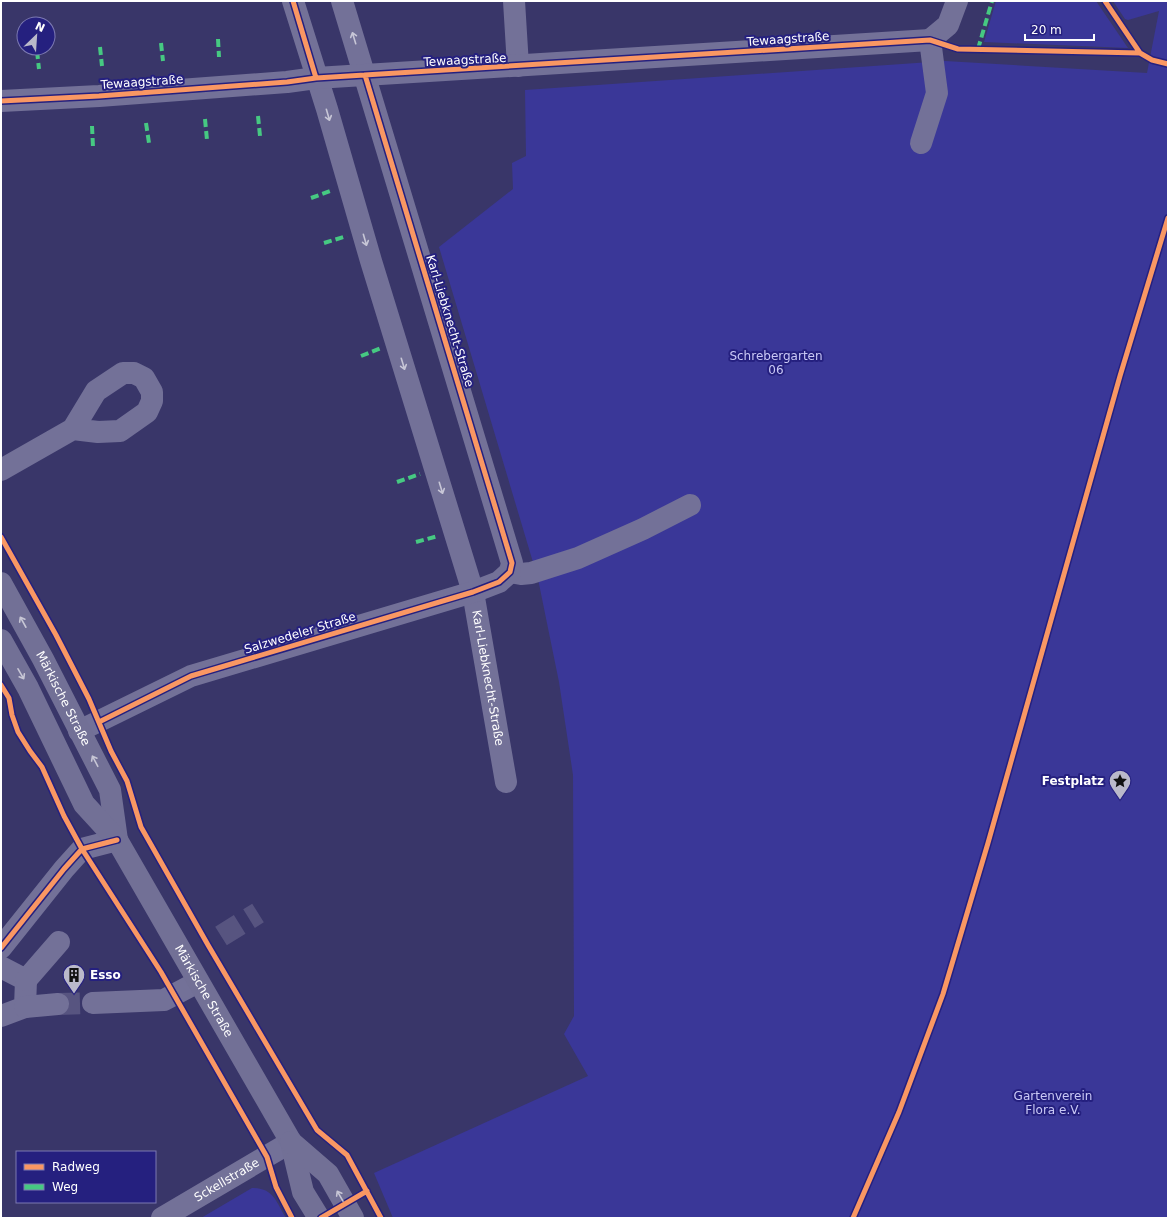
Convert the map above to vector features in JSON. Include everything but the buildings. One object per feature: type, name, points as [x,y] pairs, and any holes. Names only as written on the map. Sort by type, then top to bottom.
[{"type":"main road","name":"Märkische Straße","points":[[1,583],[43,659],[110,790],[117,840]]},
{"type":"main road","name":"Märkische Straße","points":[[1,640],[28,688],[84,804],[117,840],[292,1142],[328,1174],[353,1218]]},
{"type":"main road","name":"Märkische Straße","points":[[292,1142],[303,1192],[319,1218]]},
{"type":"street","name":"Karl-Liebknecht-Straße","points":[[293,1],[473,592],[506,782]]},
{"type":"street","name":"Karl-Liebknecht-Straße","points":[[342,1],[512,563],[510,572]]},
{"type":"street","name":"Tewaagstraße","points":[[514,1],[518,66]]},
{"type":"street","points":[[921,143],[937,93],[930,40],[948,25],[957,1]]},
{"type":"street","name":"Tewaagstraße","points":[[1,101],[286,82],[316,78],[930,40]]},
{"type":"street","points":[[1,470],[73,430]]},
{"type":"street","points":[[510,572],[521,574],[530,573],[642,527],[690,505]]},
{"type":"street","name":"Salzwedeler Straße","points":[[79,731],[191,676],[473,592],[499,582],[510,572]]},
{"type":"street","points":[[2,943],[82,849],[117,840]]},
{"type":"street","points":[[26,1007],[26,980],[59,942]]},
{"type":"street","points":[[1,967],[26,980]]},
{"type":"street","points":[[94,1002],[164,1000],[198,982]]},
{"type":"street","points":[[1,1016],[26,1007],[58,1004]]},
{"type":"street","name":"Sckellstraße","points":[[162,1218],[292,1142]]},
{"type":"green space","points":[[996,1],[1096,1],[1128,48],[984,42]]},
{"type":"green space","name":"Schrebergarten 06","points":[[1113,1],[1168,1],[1168,1218],[393,1218],[374,1173],[588,1076],[564,1034],[574,1016],[573,775],[559,682],[538,579],[439,247],[513,189],[512,163],[526,156],[525,90],[945,61],[1147,73],[1159,11],[1128,20],[1125,19]]},
{"type":"green space","points":[[252,1188],[265,1190],[270,1193],[277,1201],[286,1218],[201,1218]]},
{"type":"tunnel","points":[[221,936],[258,913]]},
{"type":"tunnel","points":[[58,1004],[93,1003]]},
{"type":"marked path","points":[[978,49],[992,1]]},
{"type":"marked path","points":[[218,39],[219,57]]},
{"type":"marked path","points":[[161,43],[163,61]]},
{"type":"marked path","points":[[100,47],[102,66]]},
{"type":"marked path","points":[[38,56],[39,69]]},
{"type":"marked path","points":[[258,116],[260,136]]},
{"type":"marked path","points":[[205,119],[207,140]]},
{"type":"marked path","points":[[146,123],[149,143]]},
{"type":"marked path","points":[[92,126],[93,147]]},
{"type":"marked path","points":[[311,198],[333,190]]},
{"type":"marked path","points":[[324,243],[347,236]]},
{"type":"marked path","points":[[361,356],[381,348]]},
{"type":"marked path","points":[[397,482],[420,474]]},
{"type":"marked path","points":[[416,542],[438,536]]},
{"type":"cycle path","points":[[293,1],[316,78]]},
{"type":"cycle path","points":[[1105,1],[1140,53]]},
{"type":"cycle path","points":[[1,101],[99,96],[287,82],[316,78],[930,40],[958,49],[1140,53],[1152,60],[1168,64]]},
{"type":"cycle path","points":[[99,722],[191,676],[473,592],[499,582],[510,572],[512,563],[365,75]]},
{"type":"cycle path","points":[[853,1218],[899,1112],[943,994],[988,843],[1120,376],[1168,218]]},
{"type":"cycle path","points":[[1,537],[56,635],[89,699],[111,751],[127,781],[141,827],[208,945],[317,1130],[347,1155],[381,1218]]},
{"type":"cycle path","points":[[1,685],[9,698],[12,715],[18,732],[42,767],[64,816],[82,849],[161,972],[267,1157],[276,1187],[292,1218]]},
{"type":"cycle path","points":[[1,948],[64,869],[82,849],[117,840]]},
{"type":"cycle path","points":[[321,1218],[367,1191]]},
{"type":"place","name":"Festplatz","points":[[1120,800]]},
{"type":"place","name":"Esso","points":[[74,994]]},
{"type":"park label","name":"Gartenverein Flora e.V.","points":[[1053,1103]]}]
